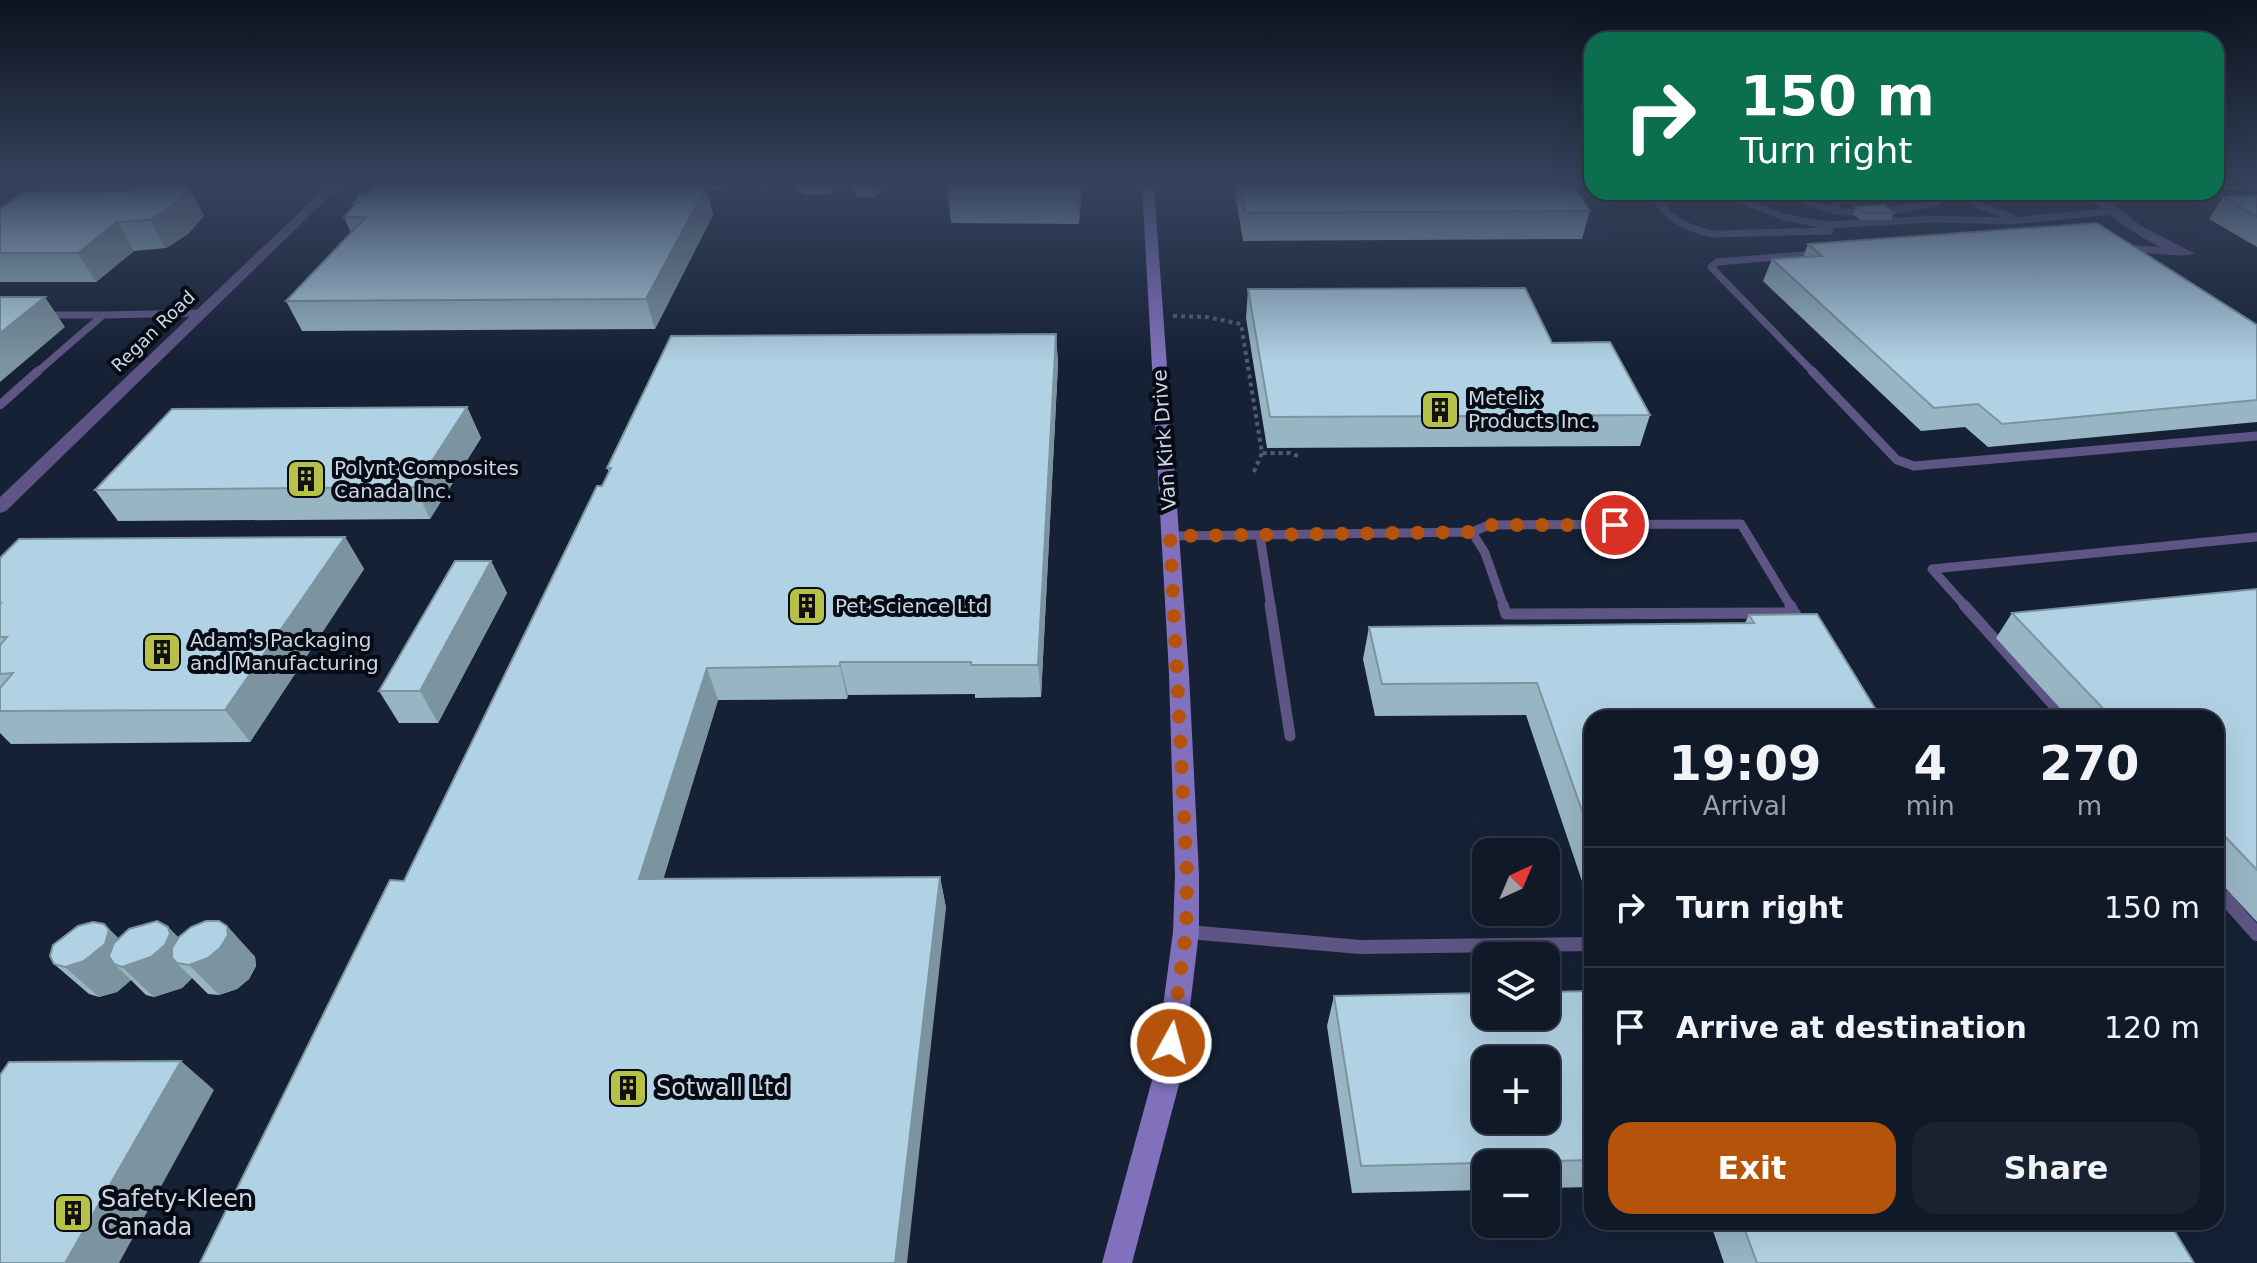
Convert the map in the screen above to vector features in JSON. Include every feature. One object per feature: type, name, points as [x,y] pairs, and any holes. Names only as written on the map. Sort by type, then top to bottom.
[{"type":"street","name":"Regan Road","points":[[3,500],[272,245]]},
{"type":"street","name":"Van Kirk Drive","points":[[1117,1263],[1168,1073],[1186,932],[1182,768],[1151,245]]},
{"type":"street","points":[[2170,245],[2187,253]]},
{"type":"lane","points":[[2130,261],[2118,250],[2187,253]]},
{"type":"lane","points":[[1825,253],[1717,262],[1711,267],[1897,460],[1914,466],[2257,436]]},
{"type":"lane","points":[[30,315],[201,313]]},
{"type":"lane","points":[[0,405],[103,315]]},
{"type":"lane","points":[[1170,536],[1472,532],[1489,525],[1741,524],[1810,639]]},
{"type":"lane","points":[[1472,532],[1485,553],[1506,614],[1794,613]]},
{"type":"lane","points":[[1260,536],[1290,736]]},
{"type":"lane","points":[[2058,710],[1932,569],[2257,537]]},
{"type":"lane","points":[[2224,897],[2257,934]]},
{"type":"lane","points":[[1186,932],[1360,947],[1584,944]]},
{"type":"path","points":[[1155,315],[1207,317],[1241,324],[1262,453],[1254,472]]},
{"type":"path","points":[[1262,453],[1290,453],[1300,457]]},
{"type":"building","points":[[0,245],[88,245],[78,253],[0,253]]},
{"type":"building","points":[[339,245],[675,245],[646,299],[286,301]]},
{"type":"building","points":[[1809,245],[2131,245],[2257,325],[2257,400],[2002,424],[1978,404],[1934,408],[1772,259],[1822,256]]},
{"type":"building","name":"Metelix Products Inc.","points":[[1525,288],[1552,343],[1610,342],[1650,415],[1270,417],[1248,289]]},
{"type":"building","points":[[0,297],[45,297],[0,333]]},
{"type":"building","points":[[1056,334],[1038,665],[840,662],[840,666],[707,668],[639,879],[940,877],[895,1263],[200,1263],[390,880],[404,881],[597,486],[602,486],[611,468],[607,468],[671,336]]},
{"type":"building","points":[[467,407],[415,487],[95,490],[172,409]]},
{"type":"building","name":"Adam's Packaging and Manufacturing","points":[[345,537],[225,710],[0,711],[0,688],[13,673],[0,674],[0,645],[7,637],[0,637],[0,558],[19,539]]},
{"type":"building","points":[[455,561],[491,561],[420,691],[379,691]]},
{"type":"building","points":[[2257,589],[2257,870],[2224,835],[2224,710],[2104,710],[2012,613]]},
{"type":"building","points":[[1817,614],[1876,710],[1584,710],[1584,816],[1537,683],[1382,684],[1369,627],[1754,623],[1749,615]]},
{"type":"building","points":[[157,921],[168,927],[170,934],[165,945],[151,957],[122,967],[114,964],[109,956],[114,943],[129,929]]},
{"type":"building","points":[[206,921],[219,921],[227,926],[228,935],[220,948],[208,958],[189,965],[177,963],[172,958],[172,948],[179,937],[191,927]]},
{"type":"building","points":[[93,922],[104,924],[109,930],[105,944],[84,961],[65,967],[54,964],[50,956],[53,945],[78,926]]},
{"type":"building","points":[[1584,991],[1584,1160],[1560,1161],[1560,1150],[1472,1150],[1472,1163],[1361,1166],[1334,996],[1472,993],[1472,1030],[1560,1030],[1560,992]]},
{"type":"building","name":"Safety-Kleen Canada","points":[[181,1061],[65,1263],[0,1263],[0,1075],[9,1062]]},
{"type":"building","points":[[1745,1230],[2174,1230],[2194,1263],[1757,1263]]},
{"type":"place","name":"Metelix Products Inc.","points":[[1440,410]]},
{"type":"place","name":"Polynt Composites Canada Inc.","points":[[306,479]]},
{"type":"place","name":"Pet Science Ltd","points":[[807,606]]},
{"type":"place","name":"Adam's Packaging and Manufacturing","points":[[162,652]]},
{"type":"place","name":"Sotwall Ltd","points":[[628,1088]]},
{"type":"place","name":"Safety-Kleen Canada","points":[[73,1213]]},
{"type":"route","points":[[1171,1043],[1186,932],[1187,875],[1170,536],[1472,532],[1489,525],[1615,525]]}]
